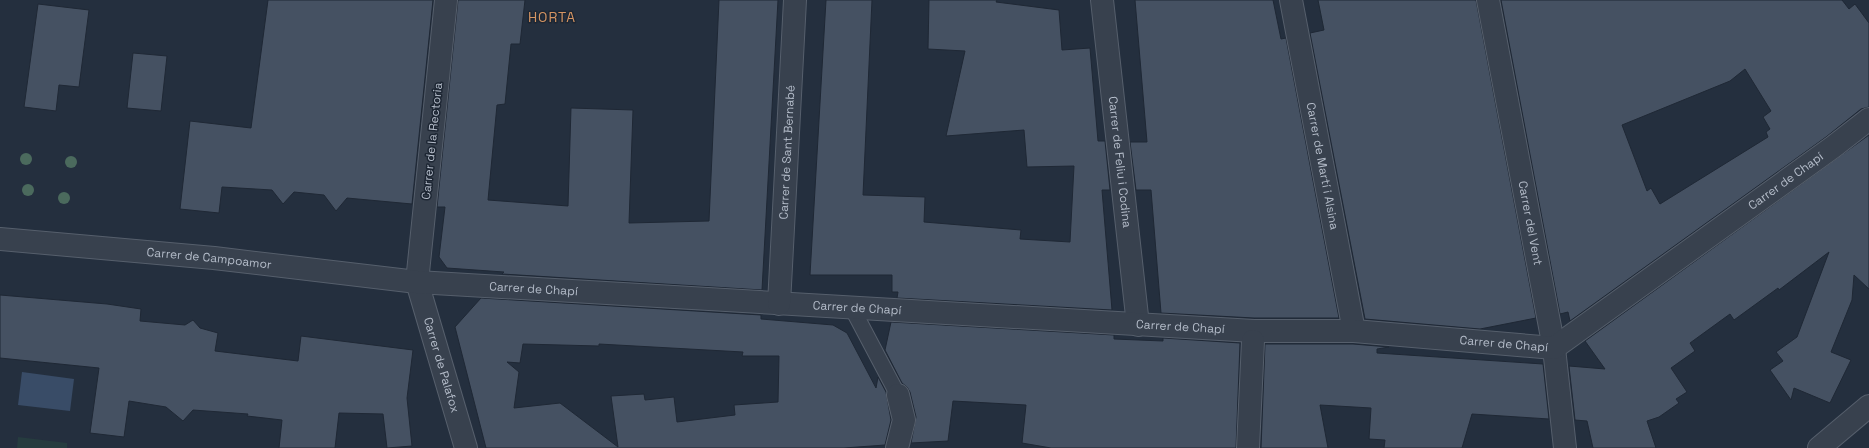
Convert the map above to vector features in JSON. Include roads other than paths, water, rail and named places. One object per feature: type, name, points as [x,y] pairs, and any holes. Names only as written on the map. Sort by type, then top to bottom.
[{"type":"street","name":"Carrer de la Rectoria","points":[[417,282],[446,0]]},
{"type":"street","name":"Carrer de Sant Bernabé","points":[[779,304],[795,0]]},
{"type":"street","name":"Carrer de Feliu i Codina","points":[[1102,0],[1138,325]]},
{"type":"street","name":"Carrer de Martí i Alsina","points":[[1292,0],[1354,331]]},
{"type":"street","name":"Carrer del Vent","points":[[1488,0],[1554,348],[1565,448]]},
{"type":"street","name":"Carrer de Chapí","points":[[417,282],[1138,325],[1254,331],[1354,331],[1554,348],[1833,147],[1869,119]]},
{"type":"street","name":"Carrer de Campoamor","points":[[0,239],[214,258],[417,282]]},
{"type":"street","name":"Carrer de Palafox","points":[[417,282],[466,448]]},
{"type":"street","points":[[1248,448],[1253,341]]},
{"type":"street","points":[[897,448],[904,420],[898,395]]},
{"type":"street","points":[[1819,448],[1869,406]]},
{"type":"lane","points":[[852,308],[898,395]]},
{"type":"water","points":[[22,372],[74,379],[70,411],[18,405]]},
{"type":"district","name":"HORTA","points":[[552,17]]}]
